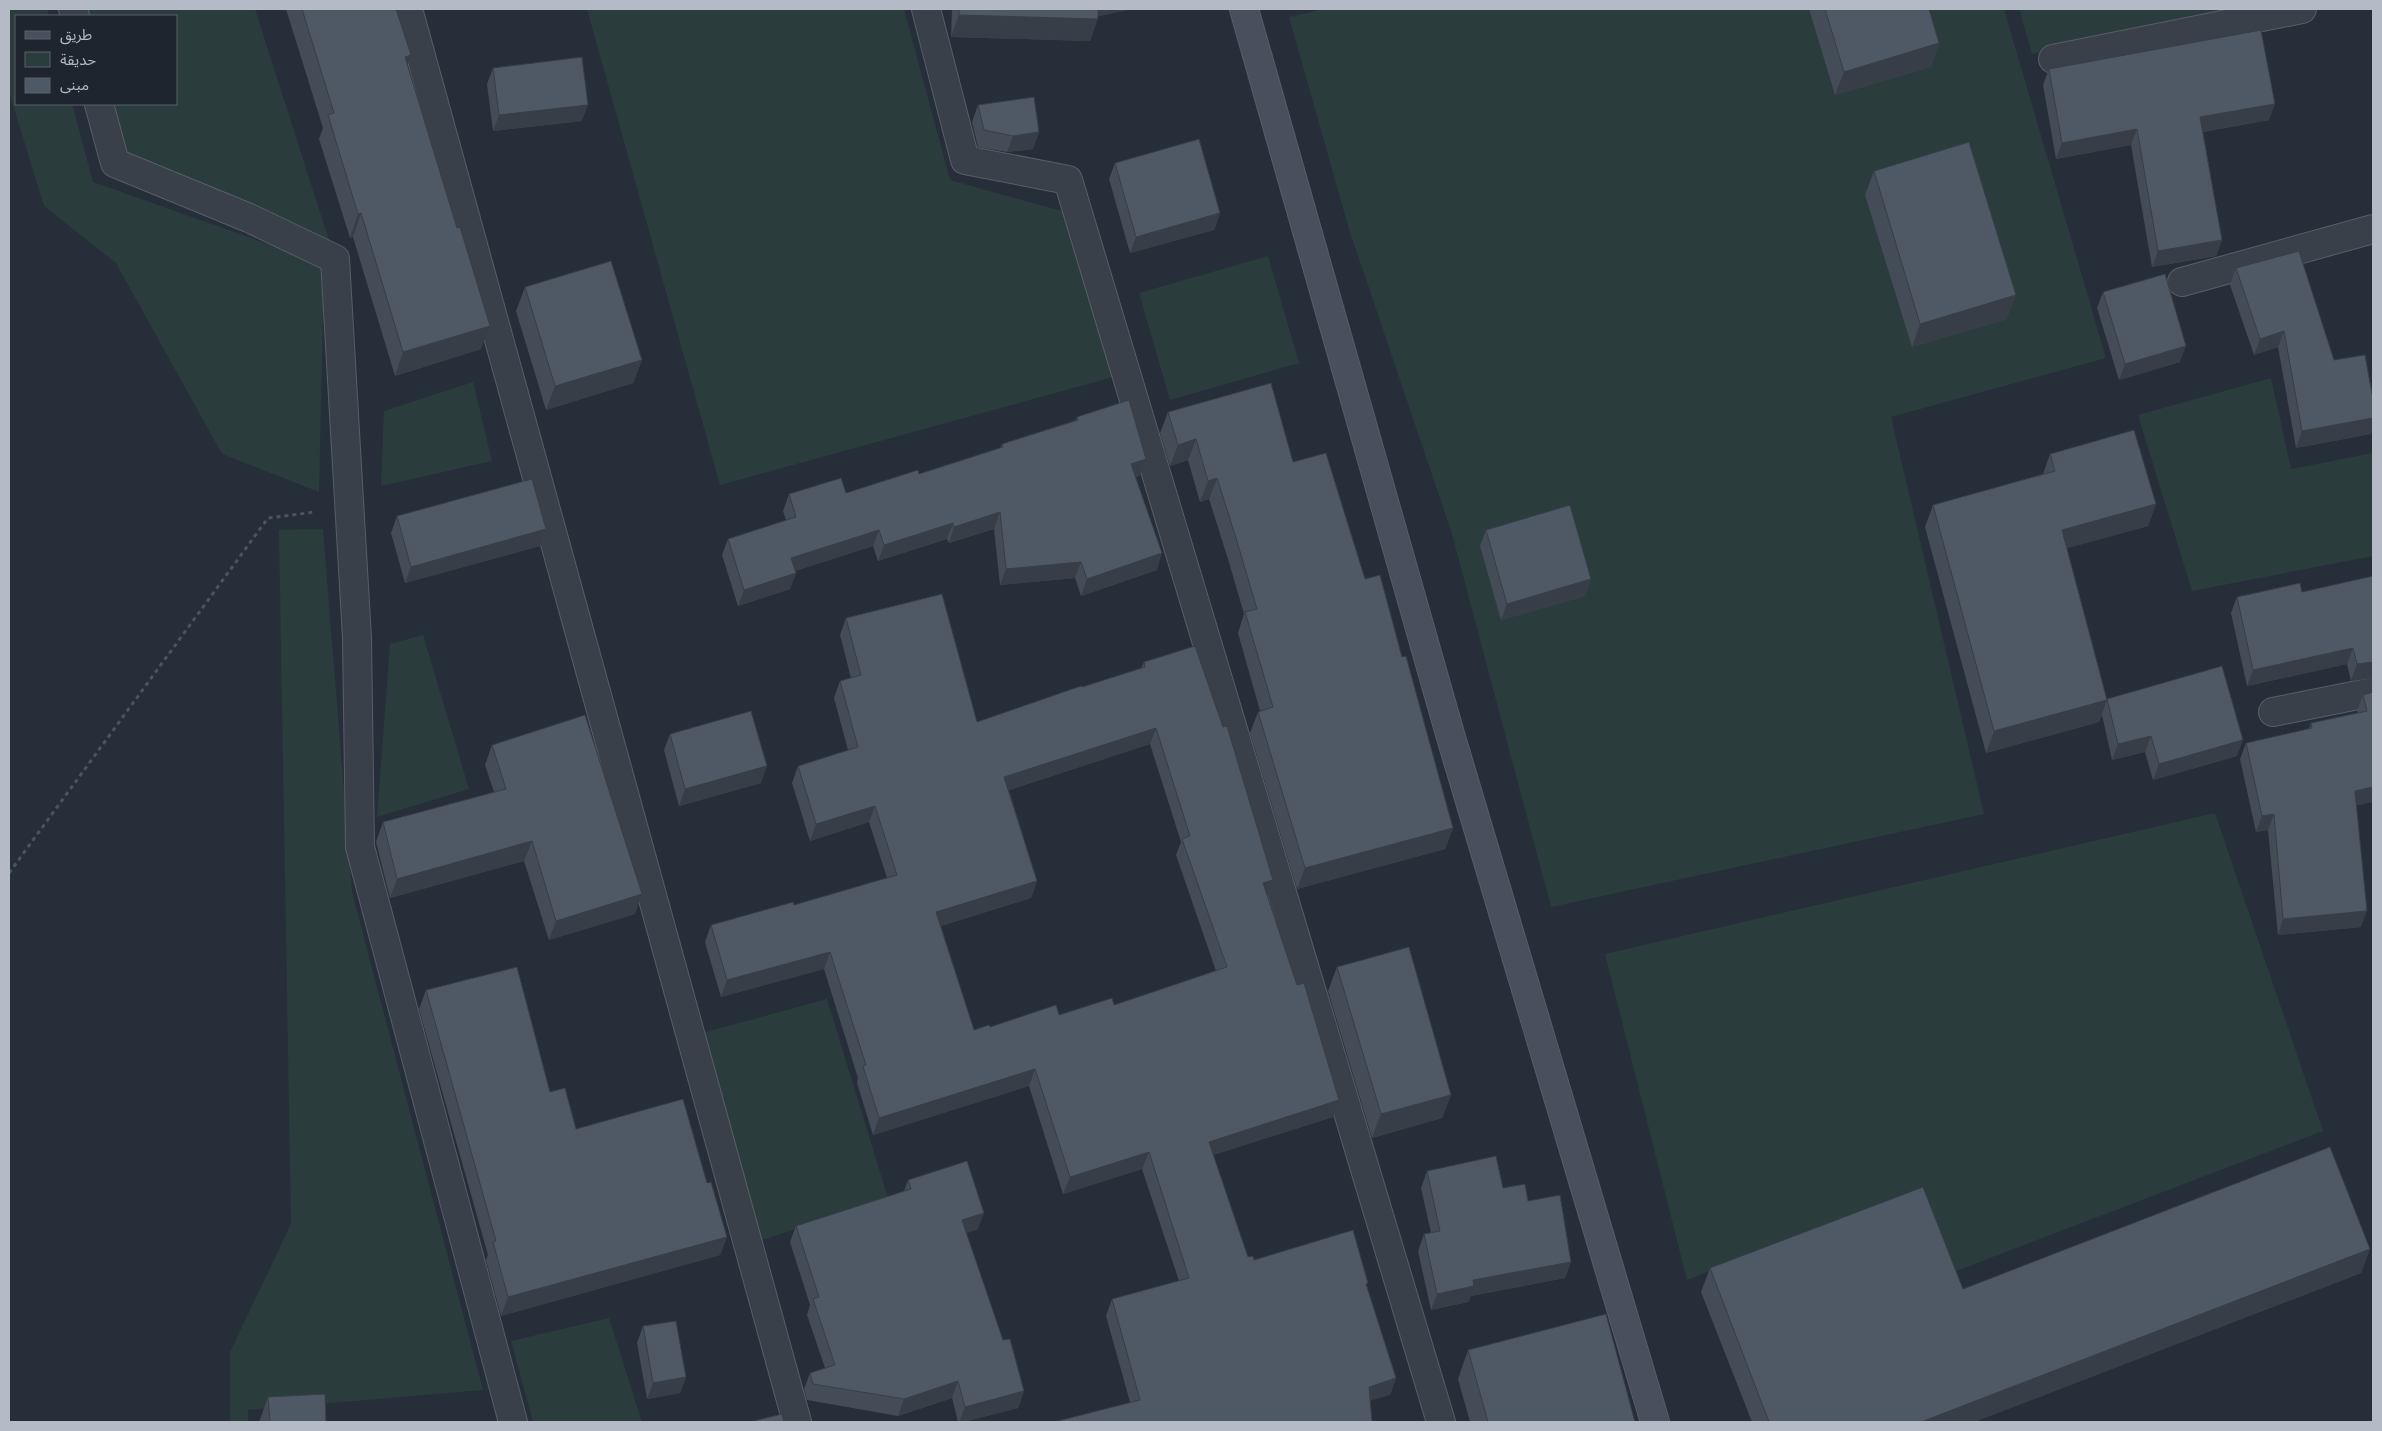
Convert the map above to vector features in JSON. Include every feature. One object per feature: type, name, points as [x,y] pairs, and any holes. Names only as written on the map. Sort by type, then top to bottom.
[{"type":"street","points":[[408,9],[797,1422]]},
{"type":"street","points":[[926,9],[965,160],[1068,180],[1441,1422]]},
{"type":"street","points":[[1244,9],[1450,734],[1655,1422]]},
{"type":"street","points":[[2053,59],[2302,9]]},
{"type":"street","points":[[99,105],[115,163],[249,218],[334,259],[357,638],[360,847],[513,1422]]},
{"type":"street","points":[[2182,282],[2373,229]]},
{"type":"street","points":[[2273,712],[2373,692]]},
{"type":"path","points":[[9,873],[268,518],[349,509]]},
{"type":"green space","points":[[9,9],[47,9],[49,15],[15,15],[15,105],[72,105],[93,182],[324,264],[319,492],[222,454],[116,263],[44,206],[9,92]]},
{"type":"green space","points":[[73,9],[255,9],[335,259],[115,163],[99,105],[178,105],[178,15],[75,15]]},
{"type":"green space","points":[[587,9],[904,9],[950,180],[1065,212],[1117,376],[720,485]]},
{"type":"green space","points":[[1323,9],[2004,9],[2106,358],[1891,417],[1984,814],[1551,907],[1452,534],[1349,229],[1289,17]]},
{"type":"green space","points":[[2019,9],[2218,9],[2220,14],[2032,54]]},
{"type":"green space","points":[[1268,256],[1299,363],[1170,400],[1139,293]]},
{"type":"green space","points":[[2271,378],[2291,469],[2373,453],[2373,556],[2192,591],[2138,415]]},
{"type":"green space","points":[[473,382],[492,461],[381,486],[384,411]]},
{"type":"green space","points":[[323,529],[352,892],[483,1390],[248,1410],[248,1422],[230,1422],[230,1352],[291,1224],[279,530]]},
{"type":"green space","points":[[423,635],[469,789],[377,817],[390,644]]},
{"type":"green space","points":[[2215,813],[2323,1131],[1956,1271],[1923,1187],[1687,1280],[1605,954]]},
{"type":"green space","points":[[827,999],[888,1198],[748,1245],[691,1036]]},
{"type":"green space","points":[[609,1318],[642,1422],[533,1422],[511,1341]]},
{"type":"building","points":[[302,9],[396,9],[411,55],[405,57],[457,228],[460,227],[490,326],[403,352],[361,213],[358,214],[328,115],[334,113]]},
{"type":"building","points":[[959,9],[1098,9],[1098,19],[959,15]]},
{"type":"building","points":[[1825,9],[1929,9],[1939,43],[1844,72]]},
{"type":"building","points":[[2261,30],[2275,104],[2200,117],[2222,240],[2158,251],[2137,129],[2062,143],[2049,69]]},
{"type":"building","points":[[582,57],[588,105],[499,115],[493,68]]},
{"type":"building","points":[[1034,97],[1039,132],[1013,136],[984,130],[978,105]]},
{"type":"building","points":[[1199,139],[1220,213],[1136,237],[1115,163]]},
{"type":"building","points":[[1969,142],[2016,295],[1920,324],[1874,171]]},
{"type":"building","points":[[2299,251],[2334,360],[2365,355],[2373,399],[2373,418],[2302,431],[2284,331],[2260,339],[2236,268]]},
{"type":"building","points":[[611,261],[642,360],[555,386],[525,287]]},
{"type":"building","points":[[2165,274],[2186,346],[2125,364],[2103,292]]},
{"type":"building","points":[[1271,383],[1293,462],[1326,453],[1365,579],[1380,575],[1402,657],[1406,656],[1453,828],[1305,868],[1258,712],[1273,707],[1245,612],[1257,609],[1236,538],[1217,478],[1208,481],[1196,439],[1178,445],[1168,412]]},
{"type":"building","points":[[1129,400],[1146,459],[1131,464],[1162,553],[1087,579],[1081,562],[1006,569],[1000,512],[954,527],[953,523],[884,545],[879,530],[791,558],[796,573],[744,590],[728,539],[796,517],[789,494],[841,478],[846,493],[918,470],[919,474],[1003,447],[1002,444],[1078,420],[1077,417]]},
{"type":"building","points":[[2134,430],[2156,504],[2062,530],[2107,700],[1994,731],[1933,505],[2055,471],[2050,454]]},
{"type":"building","points":[[532,479],[546,529],[411,567],[397,516]]},
{"type":"building","points":[[1570,505],[1591,579],[1507,604],[1486,530]]},
{"type":"building","points":[[2373,576],[2373,662],[2357,664],[2353,648],[2253,670],[2237,597],[2300,583],[2302,592]]},
{"type":"building","points":[[942,594],[977,722],[1081,686],[1145,667],[1144,662],[1195,646],[1223,727],[1227,726],[1273,880],[1263,883],[1297,985],[1304,983],[1339,1100],[1209,1142],[1248,1257],[1253,1256],[1254,1260],[1353,1230],[1368,1283],[1366,1284],[1396,1378],[1369,1387],[1372,1422],[1054,1422],[1140,1400],[1112,1299],[1189,1278],[1149,1152],[1070,1177],[1035,1069],[879,1118],[863,1066],[866,1065],[830,952],[727,980],[711,925],[793,902],[794,905],[897,875],[875,806],[816,824],[798,766],[858,747],[840,681],[861,675],[846,618]],"holes":[[[1156,728],[1190,836],[1182,839],[1227,967],[1114,1005],[1112,998],[1059,1015],[1056,1005],[990,1027],[989,1025],[974,1030],[936,912],[1037,881],[1004,777]]]},
{"type":"building","points":[[2222,666],[2243,740],[2159,764],[2151,736],[2118,744],[2107,699]]},
{"type":"building","points":[[2373,692],[2373,787],[2355,791],[2367,911],[2283,919],[2274,814],[2262,816],[2246,743],[2312,728],[2311,723],[2367,711],[2363,695]]},
{"type":"building","points":[[751,711],[767,766],[685,789],[670,734]]},
{"type":"building","points":[[585,715],[642,894],[556,921],[532,841],[397,879],[383,822],[506,789],[492,745]]},
{"type":"building","points":[[1409,947],[1451,1095],[1381,1114],[1337,967]]},
{"type":"building","points":[[517,967],[550,1092],[565,1088],[576,1129],[683,1099],[707,1183],[711,1182],[727,1237],[508,1297],[493,1242],[496,1241],[426,990]]},
{"type":"building","points":[[2330,1147],[2370,1249],[1921,1422],[1769,1422],[1710,1268],[1923,1187],[1963,1289]]},
{"type":"building","points":[[1496,1156],[1503,1188],[1525,1184],[1528,1201],[1560,1195],[1571,1262],[1473,1280],[1474,1286],[1437,1294],[1424,1234],[1440,1231],[1427,1171]]},
{"type":"building","points":[[967,1161],[984,1213],[962,1220],[1003,1340],[1010,1339],[1024,1391],[965,1407],[958,1381],[904,1399],[813,1384],[810,1373],[835,1365],[813,1299],[819,1297],[796,1226],[911,1189],[908,1180]]},
{"type":"building","points":[[1606,1314],[1635,1422],[1488,1422],[1468,1350]]},
{"type":"building","points":[[676,1321],[686,1377],[653,1383],[643,1326]]},
{"type":"building","points":[[325,1394],[326,1422],[270,1422],[268,1397]]},
{"type":"building","points":[[782,1414],[784,1422],[750,1422]]}]
